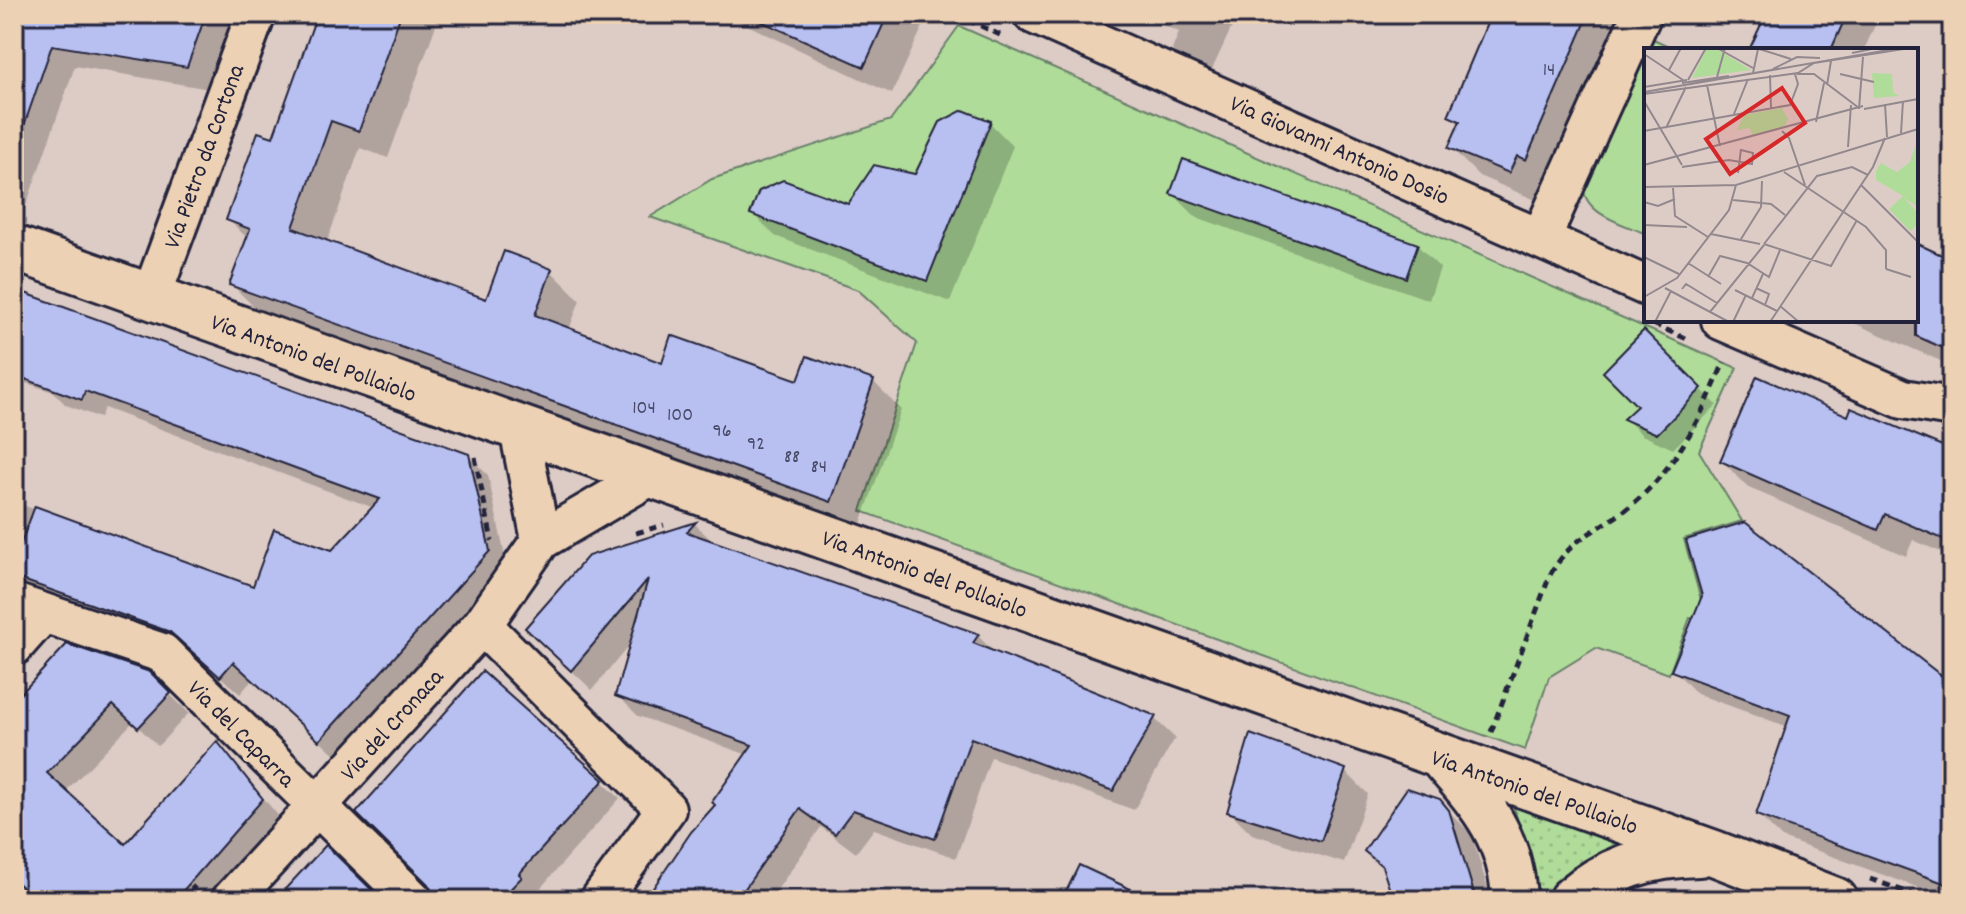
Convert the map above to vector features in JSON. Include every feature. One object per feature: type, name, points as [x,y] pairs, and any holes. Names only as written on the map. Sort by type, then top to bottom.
[{"type":"street","name":"Via Pietro da Cortona","points":[[151,297],[256,14]]},
{"type":"street","name":"Via Giovanni Antonio Dosio","points":[[1033,14],[1644,285]]},
{"type":"street","points":[[1541,238],[1642,14]]},
{"type":"street","name":"Via Antonio del Pollaiolo","points":[[14,248],[1714,853],[1835,900]]},
{"type":"street","points":[[1730,324],[1903,399],[1952,407]]},
{"type":"street","points":[[519,429],[541,540]]},
{"type":"street","name":"Via del Cronaca","points":[[216,889],[315,807],[482,625],[541,540],[652,475]]},
{"type":"street","name":"Via del Caparra","points":[[14,646],[29,608],[162,653],[315,807],[413,900]]},
{"type":"street","points":[[482,625],[666,809],[600,900]]},
{"type":"street","points":[[1458,764],[1500,834],[1512,868],[1514,900]]},
{"type":"street","points":[[1571,900],[1605,875],[1649,858],[1714,853]]},
{"type":"path","points":[[1458,764],[1564,551],[1584,533],[1624,511],[1656,481],[1687,442],[1730,324]]},
{"type":"path","points":[[631,534],[676,521]]},
{"type":"path","points":[[182,900],[216,889]]},
{"type":"green space","points":[[959,26],[1737,368],[1699,451],[1742,521],[1684,539],[1708,625],[1690,618],[1669,674],[1596,648],[1549,677],[1525,750],[861,511],[917,343],[858,290],[650,217],[712,179],[891,120]]},
{"type":"green space","points":[[1647,36],[1673,48],[1644,48],[1644,233],[1597,211],[1589,203],[1583,184]]},
{"type":"green space","points":[[1491,786],[1655,844],[1552,900],[1529,900],[1525,845],[1514,808]]},
{"type":"building","points":[[14,14],[206,14],[187,67],[52,45],[19,140],[14,140]]},
{"type":"building","points":[[317,14],[401,14],[359,131],[331,121],[293,228],[486,299],[504,251],[552,269],[535,315],[662,363],[671,335],[798,380],[807,356],[874,380],[831,502],[229,285],[250,229],[226,220],[258,132],[273,137]]},
{"type":"building","points":[[745,14],[888,14],[864,67]]},
{"type":"building","points":[[1491,14],[1589,14],[1526,160],[1517,156],[1509,173],[1448,148],[1460,121],[1448,116]]},
{"type":"building","points":[[1766,14],[1847,14],[1832,48],[1750,48]]},
{"type":"building","points":[[963,110],[991,121],[927,281],[750,214],[759,191],[783,180],[848,204],[874,165],[915,174],[940,122]]},
{"type":"building","points":[[1183,159],[1418,244],[1406,278],[1170,194]]},
{"type":"building","points":[[1918,244],[1952,260],[1952,352],[1916,336]]},
{"type":"building","points":[[14,289],[469,454],[490,551],[319,741],[233,662],[220,677],[170,632],[14,577],[14,562],[35,506],[253,586],[274,529],[332,550],[380,499],[85,391],[82,400],[14,375]]},
{"type":"building","points":[[1644,330],[1702,388],[1657,434],[1623,419],[1637,406],[1603,372]]},
{"type":"building","points":[[1757,376],[1848,416],[1851,408],[1952,450],[1952,543],[1885,514],[1878,530],[1720,461]]},
{"type":"building","points":[[696,522],[687,532],[979,634],[973,643],[1156,716],[1113,791],[971,738],[935,839],[853,810],[835,834],[800,809],[737,900],[645,900],[691,832],[715,805],[712,802],[752,745],[615,696],[648,579],[571,671],[525,628],[588,556]]},
{"type":"building","points":[[1745,522],[1952,684],[1952,886],[1756,815],[1790,715],[1671,671],[1702,596],[1686,540]]},
{"type":"building","points":[[67,644],[150,672],[171,693],[138,728],[113,705],[47,773],[125,844],[217,741],[263,799],[175,900],[36,900],[14,880],[14,701]]},
{"type":"building","points":[[482,671],[604,780],[519,874],[522,877],[500,900],[434,900],[428,884],[356,813]]},
{"type":"building","points":[[1250,734],[1346,769],[1321,841],[1227,812]]},
{"type":"building","points":[[1407,788],[1440,799],[1449,810],[1476,900],[1393,900],[1382,866],[1364,851]]},
{"type":"building","points":[[326,845],[382,900],[275,900]]},
{"type":"building","points":[[1079,865],[1154,900],[1062,900]]}]
